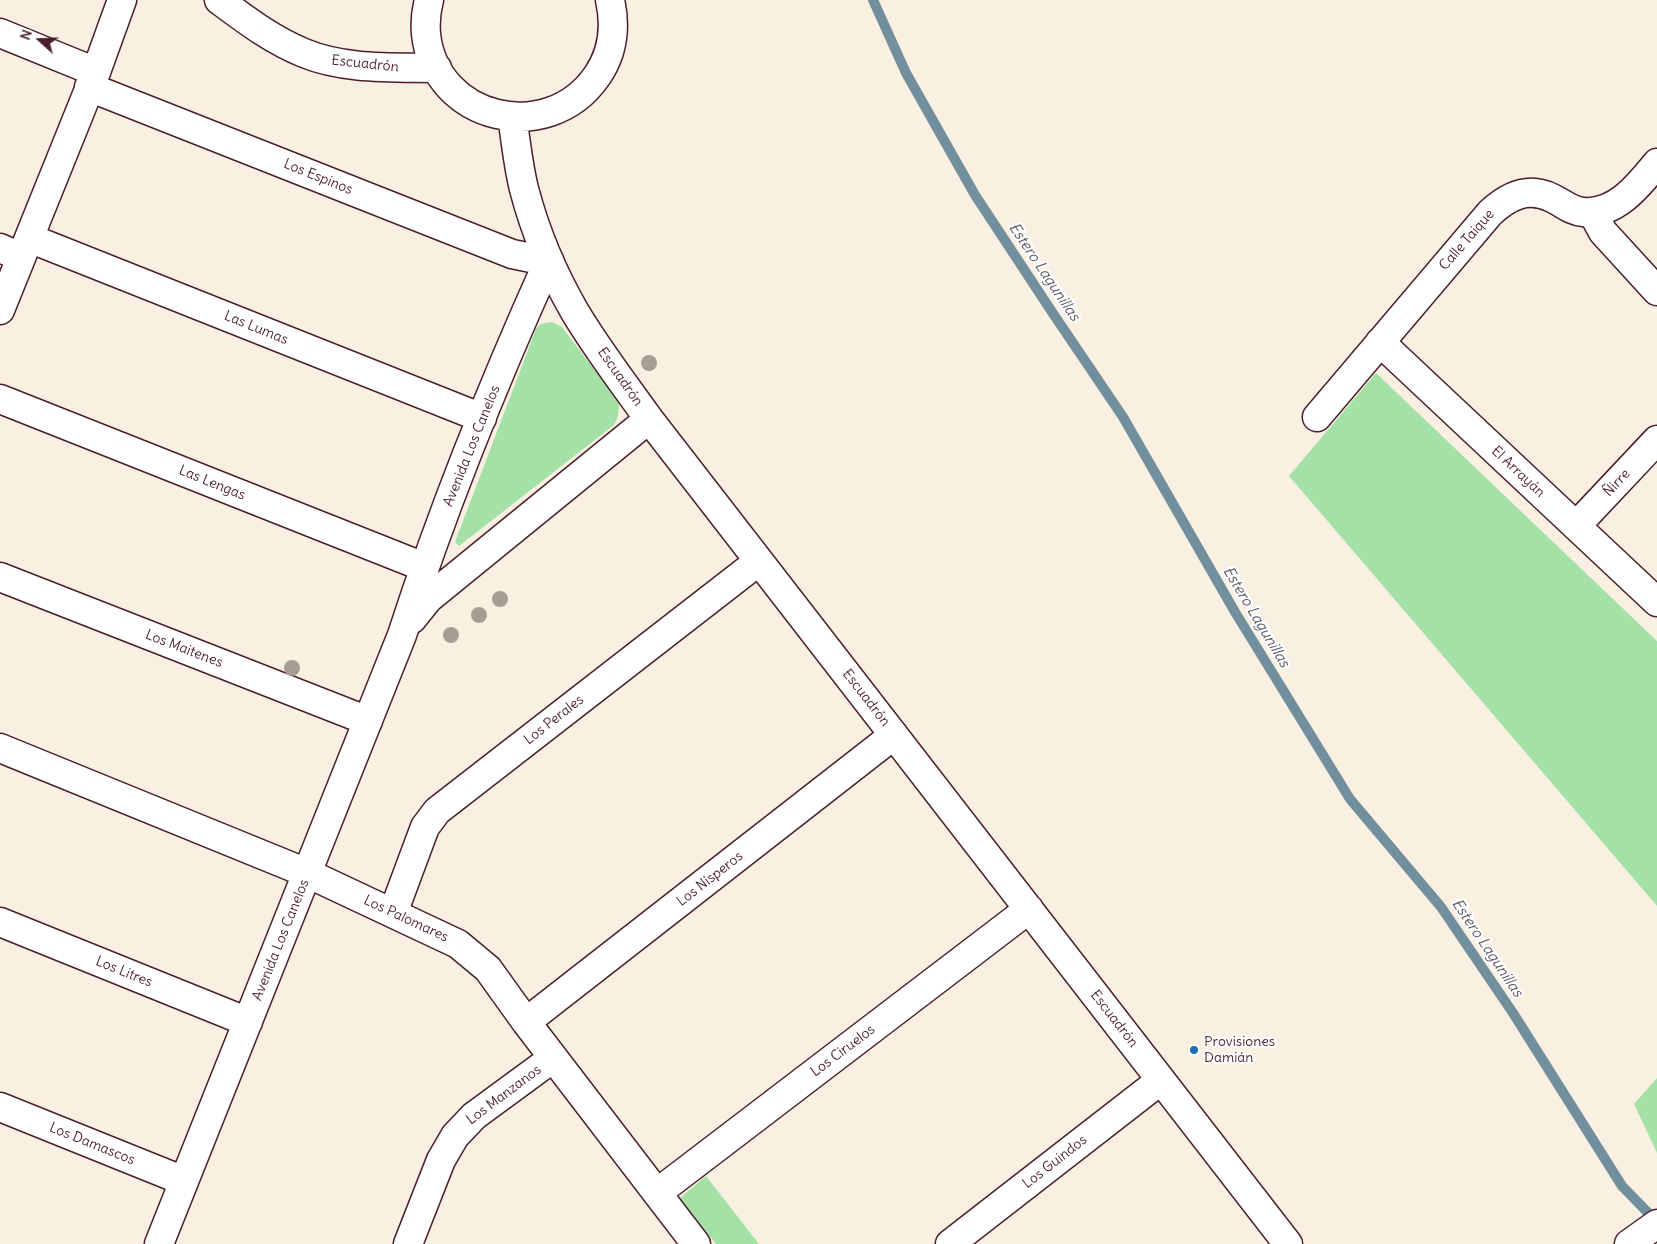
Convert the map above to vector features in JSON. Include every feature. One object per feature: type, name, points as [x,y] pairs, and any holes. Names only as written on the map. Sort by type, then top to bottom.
[{"type":"street","points":[[0,310],[17,247],[92,79],[122,0]]},
{"type":"street","name":"Escuadrón","points":[[219,0],[267,34],[318,58],[370,67],[437,68]]},
{"type":"street","points":[[428,0],[426,35],[430,52],[445,81],[468,102],[482,110],[512,117],[527,117],[556,110],[570,103],[592,83],[607,57],[612,42],[614,27],[610,0]]},
{"type":"street","points":[[0,33],[92,79]]},
{"type":"street","name":"Los Espinos","points":[[92,79],[512,254],[549,260]]},
{"type":"street","name":"Escuadrón","points":[[512,117],[524,189],[549,260],[575,312],[649,419],[1288,1244]]},
{"type":"street","points":[[1657,163],[1631,194],[1617,203],[1592,212],[1603,232],[1657,291]]},
{"type":"street","name":"Calle Taique","points":[[1317,417],[1490,212],[1507,198],[1517,194],[1541,193],[1573,210],[1592,212]]},
{"type":"street","name":"Las Lumas","points":[[17,247],[482,418]]},
{"type":"street","name":"Avenida Los Canelos","points":[[159,1244],[402,636],[424,567],[482,418],[549,260]]},
{"type":"street","name":"El Arrayán","points":[[1380,342],[1657,602]]},
{"type":"street","name":"Las Lengas","points":[[0,399],[424,567]]},
{"type":"street","name":"Avenida Los Canelos","points":[[402,636],[410,622],[428,599],[649,419]]},
{"type":"street","name":"Ñirre","points":[[1576,526],[1657,440]]},
{"type":"street","name":"Los Perales","points":[[393,913],[425,827],[437,811],[759,561]]},
{"type":"street","name":"Los Maitenes","points":[[0,578],[368,721]]},
{"type":"street","name":"Los Nísperos","points":[[526,1022],[894,734]]},
{"type":"street","name":"Los Palomares","points":[[0,748],[308,873],[458,944],[488,969],[693,1243]]},
{"type":"street","name":"Los Ciruelos","points":[[657,1193],[1029,910]]},
{"type":"street","name":"Los Litres","points":[[0,922],[248,1022]]},
{"type":"street","name":"Los Manzanos","points":[[408,1244],[441,1160],[455,1136],[474,1116],[553,1058]]},
{"type":"street","name":"Los Guindos","points":[[950,1244],[1161,1080]]},
{"type":"street","name":"Los Damascos","points":[[0,1107],[184,1181]]},
{"type":"street","points":[[1628,1244],[1657,1224]]},
{"type":"green space","points":[[552,322],[562,327],[619,402],[618,416],[614,425],[459,546],[455,542],[536,329],[540,324]]},
{"type":"green space","points":[[1376,373],[1657,641],[1657,906],[1289,476]]},
{"type":"green space","points":[[1657,1078],[1657,1153],[1634,1104]]},
{"type":"green space","points":[[706,1176],[759,1244],[716,1244],[680,1198]]},
{"type":"waterway","name":"Estero Lagunillas","points":[[873,0],[906,73],[975,195],[1123,417],[1235,612],[1350,799],[1441,907],[1513,1013],[1622,1186],[1657,1222]]},
{"type":"place","name":"Provisiones Damián","points":[[1194,1050]]}]
